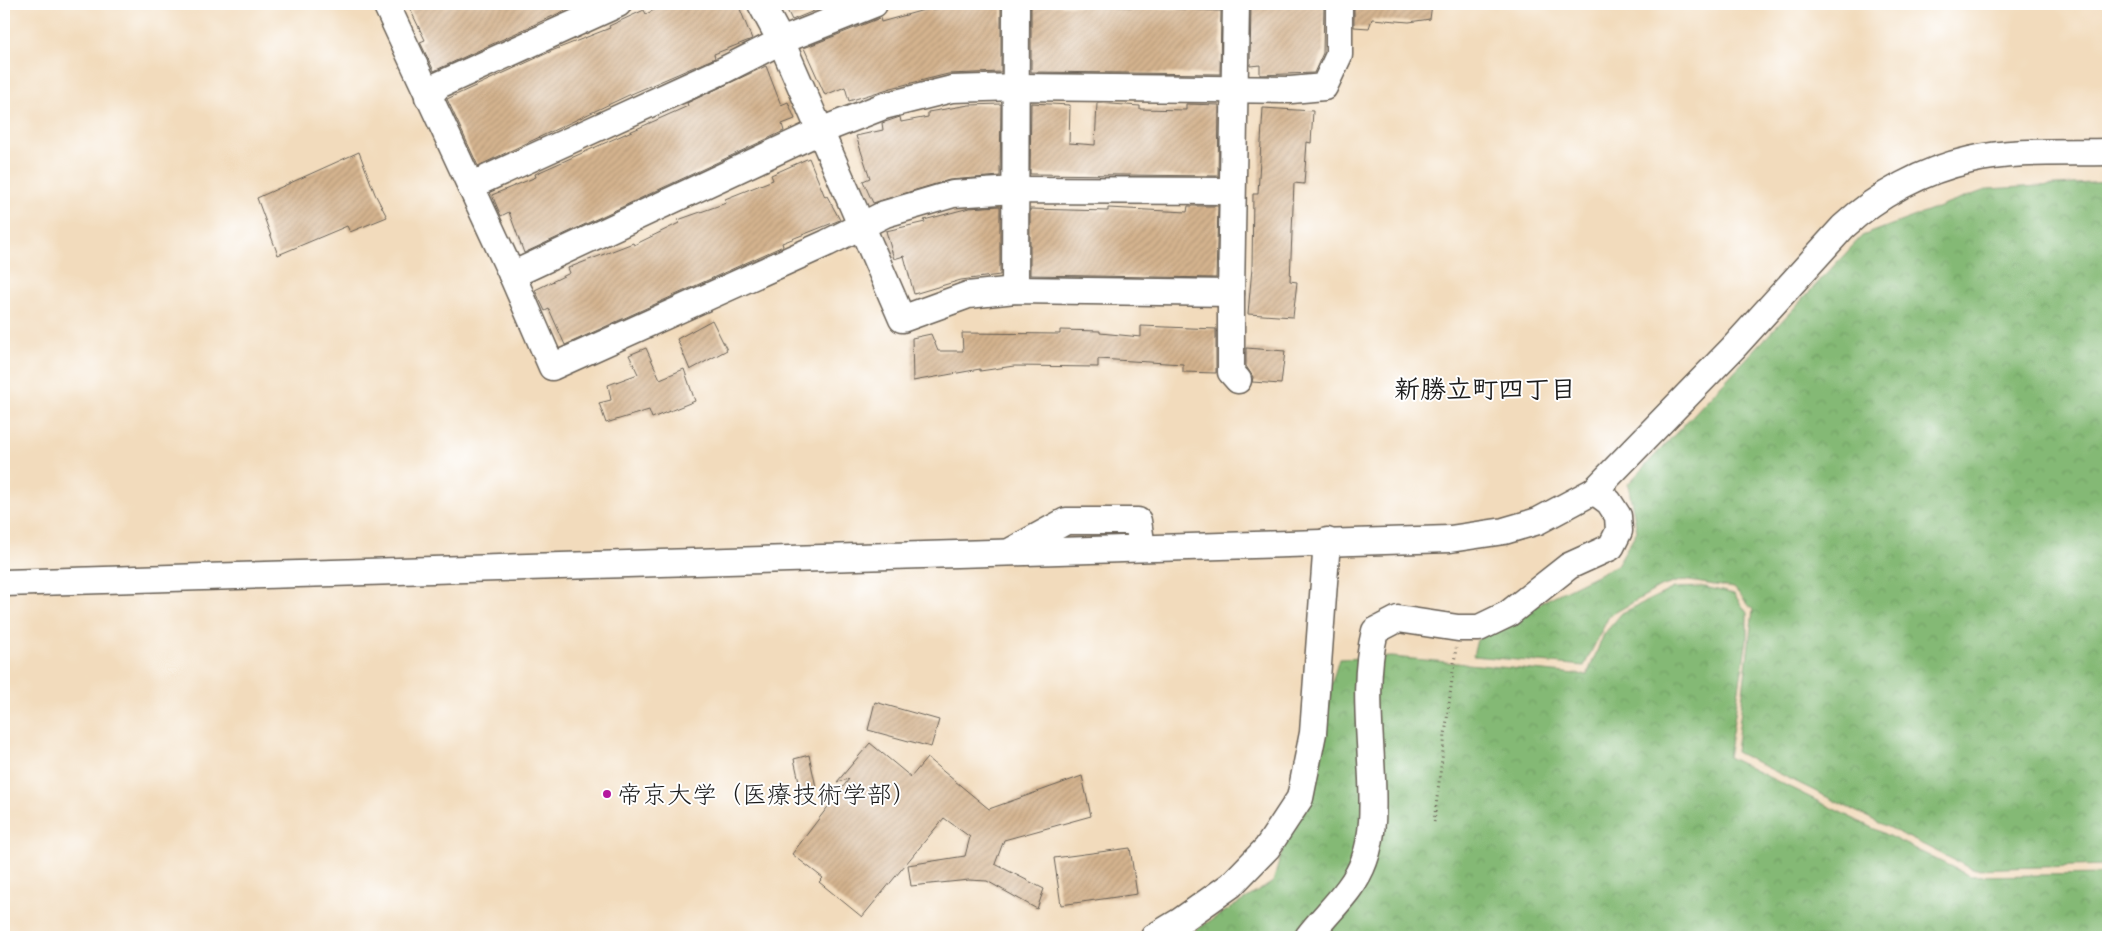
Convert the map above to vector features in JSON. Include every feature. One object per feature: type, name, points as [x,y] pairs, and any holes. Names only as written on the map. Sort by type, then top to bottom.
[{"type":"street","points":[[386,4],[512,275],[552,367],[827,244],[885,214],[953,194],[1015,190],[1232,191]]},
{"type":"street","points":[[428,97],[439,85],[618,4]]},
{"type":"street","points":[[761,4],[781,41],[860,226],[892,292],[902,319],[968,295],[1014,290],[1231,293]]},
{"type":"street","points":[[470,186],[724,70],[781,41],[874,4]]},
{"type":"street","points":[[1014,290],[1017,86],[1016,4]]},
{"type":"street","points":[[1236,4],[1231,293],[1232,372],[1238,380]]},
{"type":"street","points":[[512,275],[820,131],[884,106],[952,89],[1017,86],[1291,90],[1324,87],[1339,54],[1339,4]]},
{"type":"street","points":[[4,583],[1326,541],[1450,539],[1504,530],[1538,522],[1594,491],[1733,348],[1843,227],[1879,198],[1940,169],[1971,160],[2005,155],[2108,152]]},
{"type":"street","points":[[1308,937],[1320,920],[1347,890],[1364,863],[1371,839],[1373,806],[1368,685],[1375,631],[1398,619],[1457,633],[1480,628],[1508,614],[1569,566],[1611,547],[1619,531],[1618,516],[1609,502],[1594,491]]},
{"type":"street","points":[[1154,937],[1179,922],[1231,885],[1267,848],[1300,798],[1313,733],[1326,541]]},
{"type":"path","points":[[1434,822],[1457,633]]},
{"type":"green space","points":[[2108,182],[2108,865],[1972,869],[1736,752],[1753,610],[1734,588],[1683,580],[1660,587],[1609,616],[1584,666],[1473,656],[1477,640],[1544,601],[1617,565],[1637,531],[1628,484],[1862,236],[1988,189]]},
{"type":"green space","points":[[1705,587],[1734,594],[1747,613],[1747,639],[1728,757],[1970,876],[2108,874],[2108,937],[1184,937],[1273,882],[1339,659],[1392,657],[1587,675],[1604,634],[1622,613],[1674,588]]},
{"type":"building","points":[[417,4],[579,4],[434,71],[420,42],[425,40],[409,7]]},
{"type":"building","points":[[667,4],[738,4],[752,39],[714,54],[715,58],[629,95],[478,166],[447,99],[554,50],[610,28],[609,26],[644,10],[646,14]]},
{"type":"building","points":[[784,4],[831,4],[792,20]]},
{"type":"building","points":[[965,4],[1001,4],[1001,72],[948,74],[849,101],[845,87],[825,95],[804,48],[880,18],[881,22],[924,10],[965,6]]},
{"type":"building","points":[[1251,4],[1324,5],[1323,53],[1314,73],[1260,75],[1260,65],[1250,66]]},
{"type":"building","points":[[1354,4],[1432,4],[1430,19],[1409,22],[1372,19],[1369,28],[1354,27]]},
{"type":"building","points":[[1031,5],[1221,11],[1220,74],[1031,72]]},
{"type":"building","points":[[766,66],[781,105],[788,102],[795,119],[782,124],[784,131],[524,253],[509,212],[501,216],[492,195],[536,177],[535,174],[688,106],[687,103]]},
{"type":"building","points":[[1031,103],[1070,105],[1069,143],[1095,145],[1097,103],[1140,106],[1140,109],[1186,110],[1186,104],[1219,105],[1218,176],[1030,174]]},
{"type":"building","points":[[1001,104],[1000,176],[949,180],[873,203],[863,181],[870,178],[856,136],[883,130],[882,123],[900,117],[901,122],[928,117],[928,112],[969,105]]},
{"type":"building","points":[[1263,108],[1313,111],[1311,143],[1307,142],[1304,184],[1294,183],[1290,281],[1297,282],[1293,317],[1248,314],[1252,268],[1253,194],[1258,194]]},
{"type":"building","points":[[359,152],[375,194],[387,217],[350,232],[347,226],[278,255],[257,198]]},
{"type":"building","points":[[809,158],[825,197],[827,196],[840,220],[782,243],[783,246],[565,345],[549,309],[545,311],[535,290],[570,273],[568,268],[633,243],[634,245],[679,223],[678,220],[726,203],[725,199],[773,180],[771,175]]},
{"type":"building","points":[[1000,206],[1000,275],[961,280],[914,294],[904,256],[894,259],[886,231],[925,222],[924,220],[969,208]]},
{"type":"building","points":[[1188,206],[1218,206],[1216,278],[1030,275],[1030,209],[1108,211],[1108,208],[1187,212]]},
{"type":"building","points":[[712,320],[727,350],[690,370],[677,339]]},
{"type":"building","points":[[1141,326],[1216,329],[1216,373],[1183,372],[1183,364],[1098,359],[1098,367],[1014,366],[980,371],[980,369],[913,381],[912,338],[931,334],[938,351],[963,351],[962,333],[1060,334],[1060,330],[1100,331],[1100,333],[1141,337]]},
{"type":"building","points":[[646,348],[660,379],[684,369],[695,401],[652,418],[649,410],[606,423],[599,403],[611,400],[608,385],[638,374],[629,355]]},
{"type":"building","points":[[1246,348],[1285,351],[1281,384],[1252,382],[1253,377],[1246,366]]},
{"type":"building","points":[[875,702],[939,720],[931,747],[868,730]]},
{"type":"building","points":[[870,743],[911,777],[927,758],[989,809],[1082,776],[1091,816],[1004,840],[995,864],[1044,889],[1037,909],[987,881],[969,880],[911,886],[908,865],[965,856],[970,837],[944,818],[862,917],[819,882],[823,878],[792,854],[849,779],[837,782]]},
{"type":"building","points":[[809,755],[816,787],[801,790],[794,759]]},
{"type":"building","points":[[1130,848],[1137,894],[1061,905],[1054,858]]},
{"type":"place","name":"帝京大学（医療技術学部）","points":[[607,794]]},
{"type":"district","name":"新勝立町四丁目","points":[[1485,389]]}]
